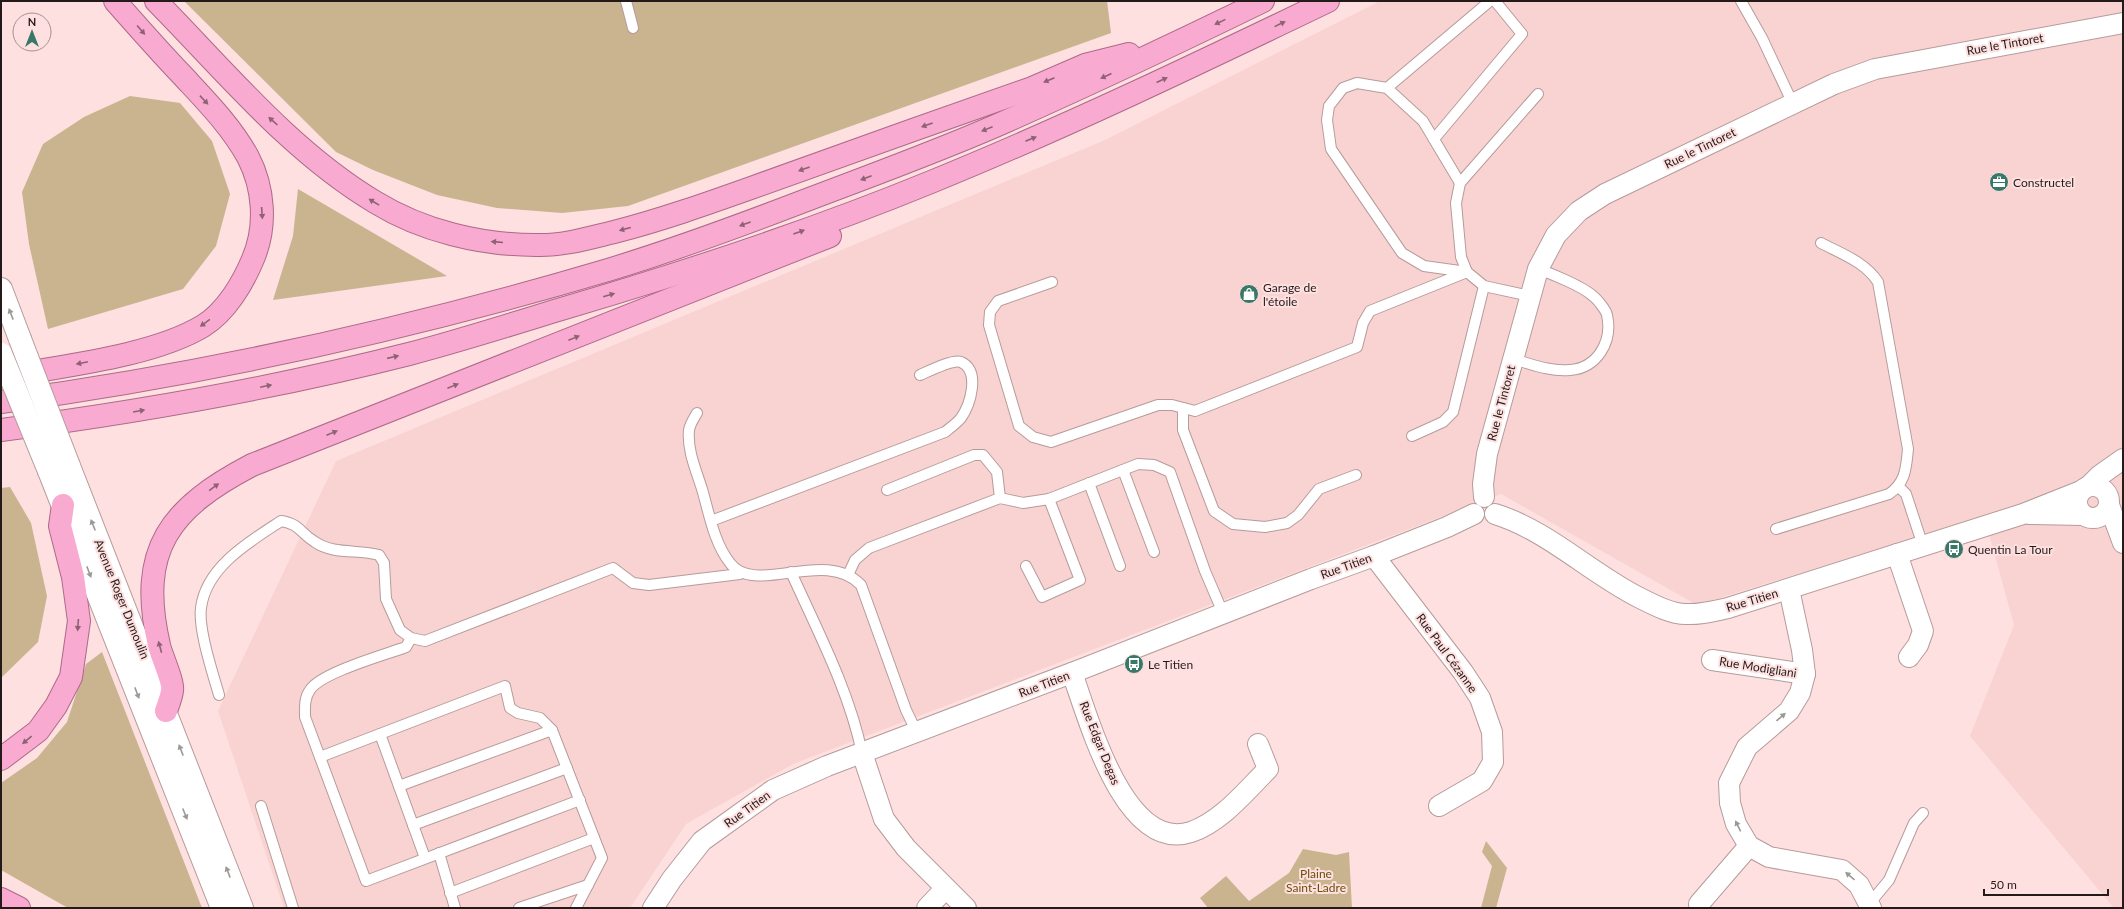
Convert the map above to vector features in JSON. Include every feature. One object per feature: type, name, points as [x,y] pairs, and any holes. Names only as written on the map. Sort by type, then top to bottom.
[{"type":"highway","points":[[1,377],[80,364],[159,345],[204,325],[230,300],[247,275],[258,249],[263,221],[261,190],[248,158],[225,122],[115,1]]},
{"type":"highway","points":[[156,1],[270,119],[341,180],[377,204],[412,221],[451,234],[490,242],[537,245],[578,241],[662,219],[1024,90],[1085,66],[1179,41]]},
{"type":"highway","points":[[1,402],[157,378],[303,350],[465,310],[610,269],[744,224],[882,172],[1005,122],[1263,1]]},
{"type":"highway","points":[[1,430],[100,417],[206,399],[411,353],[624,291],[736,254],[931,182],[1080,118],[1328,1]]},
{"type":"highway","points":[[166,711],[173,690],[159,646],[153,619],[151,581],[158,550],[184,511],[194,501],[222,481],[252,465],[893,211],[931,182]]},
{"type":"highway","points":[[1,443],[100,417]]},
{"type":"highway","points":[[1,759],[38,731],[56,706],[71,676],[79,621],[73,577],[60,526],[63,505]]},
{"type":"highway","points":[[1,899],[19,908]]},
{"type":"main road","name":"Avenue Roger Dumoulin","points":[[1,289],[20,339],[59,468],[63,505],[222,908]]},
{"type":"main road","name":"Avenue Roger Dumoulin","points":[[1,354],[59,468],[166,711],[242,908]]},
{"type":"street","name":"Rue le Tintoret","points":[[1484,508],[1482,490],[1487,454],[1538,269],[1556,235],[1579,211],[1605,194],[1792,104],[1834,84],[1875,69],[2123,23]]},
{"type":"street","name":"Rue Titien","points":[[653,908],[672,879],[702,841],[773,790],[862,753],[1374,556],[1447,527],[1484,508],[1542,535],[1625,591],[1655,606],[1685,614],[1705,614],[1789,589],[2023,514],[2085,488],[2123,459]]},
{"type":"street","points":[[2087,517],[2100,517],[2106,512],[2123,465]]},
{"type":"street","points":[[2099,487],[2107,493],[2123,544],[2078,510],[2077,503],[2085,488],[2099,487]]},
{"type":"street","name":"Rue Titien","points":[[2023,514],[2087,517]]},
{"type":"street","points":[[1897,554],[1923,631],[1918,645],[1909,657]]},
{"type":"street","name":"Rue Paul Cézanne","points":[[1374,556],[1463,672],[1480,698],[1492,732],[1493,762],[1482,781],[1439,806]]},
{"type":"street","name":"Rue Modigliani","points":[[1749,846],[1736,824],[1730,803],[1729,783],[1747,747],[1789,710],[1800,693],[1804,674],[1802,650],[1789,589]]},
{"type":"street","name":"Rue Modigliani","points":[[1712,660],[1804,674]]},
{"type":"street","name":"Rue Edgar Degas","points":[[1072,673],[1111,777],[1128,804],[1141,817],[1159,830],[1174,833],[1190,832],[1214,820],[1268,769],[1258,744]]},
{"type":"street","points":[[862,753],[884,819],[906,848],[945,889],[966,908]]},
{"type":"street","points":[[1700,904],[1749,846],[1769,857],[1842,870],[1859,885],[1870,906]]},
{"type":"street","points":[[927,908],[945,889]]},
{"type":"lane","points":[[626,1],[633,28]]},
{"type":"lane","points":[[1387,88],[1490,1]]},
{"type":"lane","points":[[1434,139],[1522,34],[1495,1]]},
{"type":"lane","points":[[1741,1],[1762,38],[1792,104]]},
{"type":"lane","points":[[1460,183],[1422,121],[1387,88],[1357,84],[1343,88],[1329,106],[1328,120],[1331,149],[1402,253],[1424,266],[1467,272]]},
{"type":"lane","points":[[1530,296],[1484,286],[1467,272],[1461,257],[1456,203],[1460,183],[1538,94]]},
{"type":"lane","points":[[1776,529],[1889,494],[1899,487],[1906,469],[1908,449],[1878,282],[1872,272],[1862,264],[1821,243]]},
{"type":"lane","points":[[1513,359],[1554,370],[1571,370],[1589,366],[1602,353],[1608,332],[1607,314],[1592,295],[1538,269]]},
{"type":"lane","points":[[1052,282],[998,301],[990,312],[989,325],[1019,426],[1033,437],[1051,442],[1158,405],[1195,411],[1357,347],[1363,323],[1370,311],[1467,272]]},
{"type":"lane","points":[[1412,436],[1443,422],[1453,412],[1484,286]]},
{"type":"lane","points":[[712,521],[945,432],[960,419],[970,400],[972,385],[970,370],[961,362],[953,362],[920,375]]},
{"type":"lane","points":[[1183,408],[1183,430],[1214,511],[1233,524],[1265,527],[1287,523],[1298,516],[1319,489],[1356,475]]},
{"type":"lane","points":[[697,413],[689,429],[690,451],[718,542],[730,564],[740,574]]},
{"type":"lane","points":[[887,490],[974,455],[982,455],[997,472],[1000,498]]},
{"type":"lane","points":[[848,575],[855,560],[868,548],[1000,498],[1022,503],[1049,499],[1138,464],[1154,464],[1170,472],[1205,571],[1223,613]]},
{"type":"lane","points":[[1123,470],[1154,552]]},
{"type":"lane","points":[[1089,483],[1120,566]]},
{"type":"lane","points":[[1899,487],[1906,494],[1923,546]]},
{"type":"lane","points":[[1026,566],[1042,597],[1080,580],[1049,499]]},
{"type":"lane","points":[[219,695],[204,638],[201,609],[209,581],[245,545],[281,521],[292,523],[315,543],[339,551],[367,551],[379,555],[384,563],[383,577],[386,599],[400,630],[411,638],[425,641],[613,568],[633,583],[649,586],[740,574],[756,577],[791,572],[832,569],[854,577],[861,585],[906,710],[917,733]]},
{"type":"lane","points":[[791,572],[846,697],[857,730],[862,753]]},
{"type":"lane","points":[[411,638],[406,647],[321,679],[310,690],[306,699],[305,718],[366,881],[580,800]]},
{"type":"lane","points":[[320,757],[505,686],[510,708],[518,713],[540,718],[552,730],[602,858],[576,908]]},
{"type":"lane","points":[[399,786],[552,730]]},
{"type":"lane","points":[[380,734],[425,858]]},
{"type":"lane","points":[[413,825],[567,768]]},
{"type":"lane","points":[[260,806],[293,908]]},
{"type":"lane","points":[[1870,906],[1889,880],[1914,823],[1923,813]]},
{"type":"lane","points":[[450,894],[594,838]]},
{"type":"lane","points":[[439,853],[455,908]]},
{"type":"lane","points":[[519,908],[588,885]]},
{"type":"shaded area","points":[[1380,1],[2123,1],[2123,908],[2114,908],[1970,736],[2014,625],[1984,516],[1697,605],[1501,494],[793,764],[686,824],[630,908],[284,908],[218,711],[336,461],[1105,140]]},
{"type":"green space","points":[[184,1],[1107,1],[1111,33],[628,206],[562,213],[497,208],[437,195],[373,170],[336,152]]},
{"type":"green space","points":[[130,96],[180,103],[212,141],[230,194],[216,246],[183,289],[48,329],[29,244],[22,192],[43,144],[84,117]]},
{"type":"green space","points":[[298,189],[447,276],[273,300],[293,236]]},
{"type":"green space","points":[[10,487],[31,523],[47,596],[38,642],[1,678],[1,488]]},
{"type":"green space","points":[[102,652],[202,908],[68,908],[1,870],[1,783],[37,758],[67,722],[86,664]]},
{"type":"green space","points":[[1486,841],[1507,868],[1496,908],[1481,908],[1492,866],[1482,852]]},
{"type":"green space","name":"Plaine Saint-Ladre","points":[[1303,849],[1336,855],[1349,852],[1352,908],[1208,908],[1200,898],[1226,876],[1249,901],[1289,873]]},
{"type":"place","name":"Constructel","points":[[1999,182]]},
{"type":"place","name":"Garage de l'étoile","points":[[1249,294]]},
{"type":"place","name":"Quentin La Tour","points":[[1954,549]]},
{"type":"place","name":"Le Titien","points":[[1134,664]]}]
